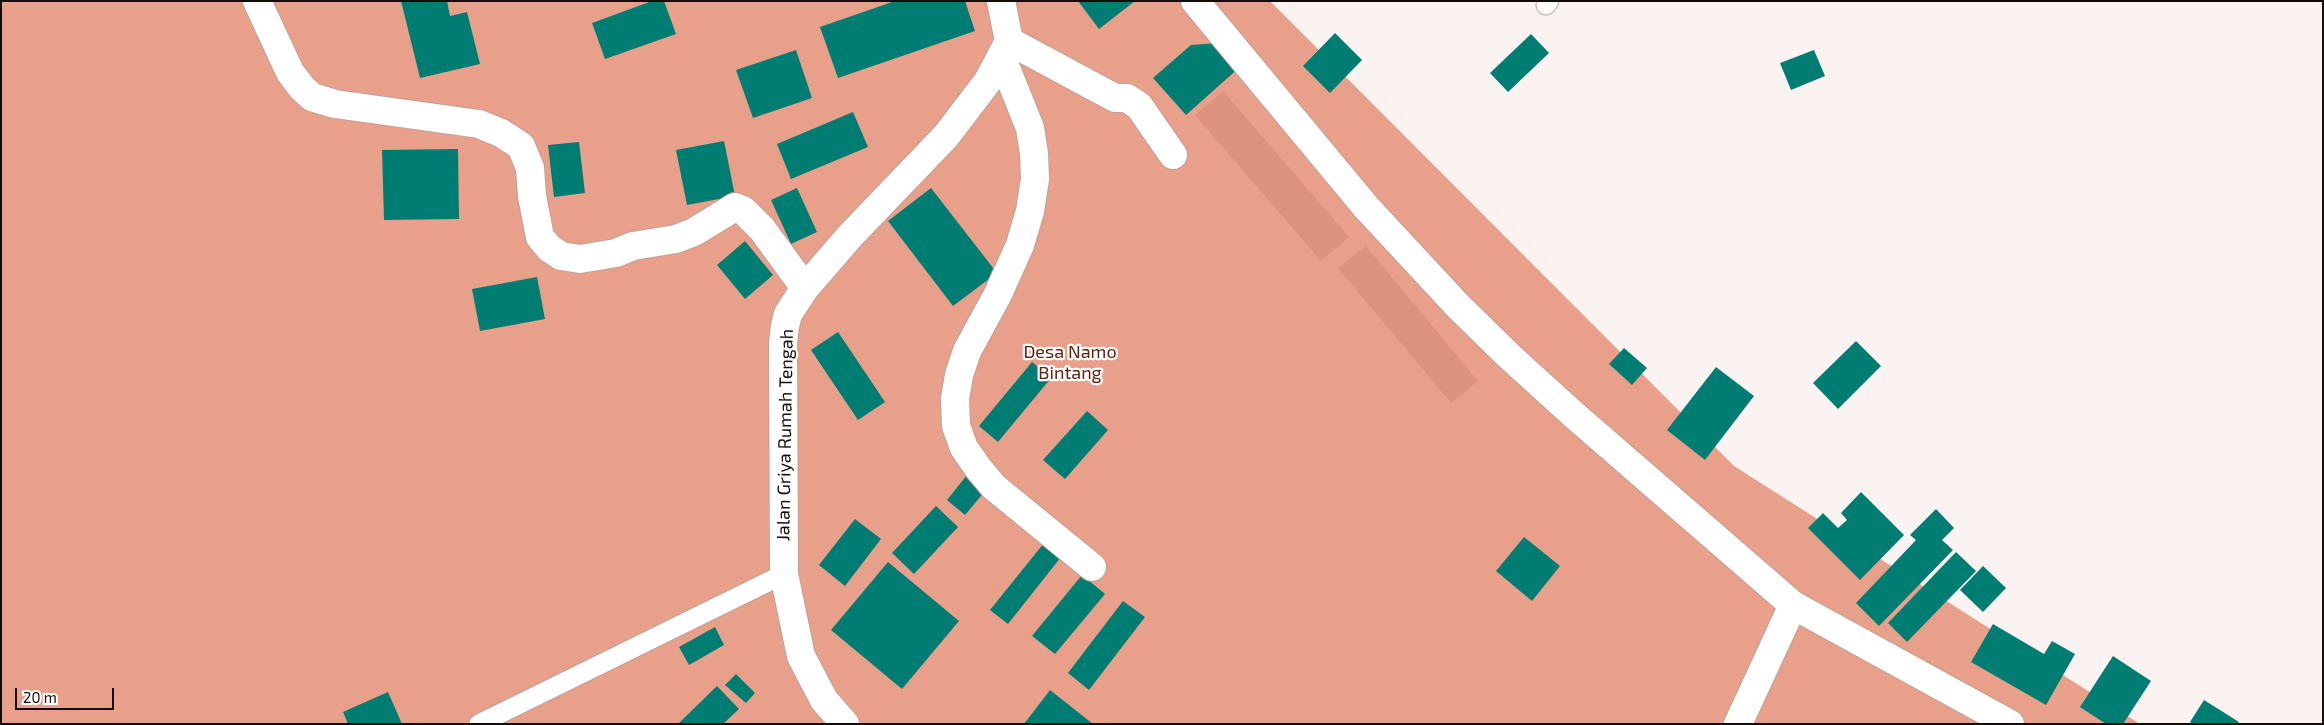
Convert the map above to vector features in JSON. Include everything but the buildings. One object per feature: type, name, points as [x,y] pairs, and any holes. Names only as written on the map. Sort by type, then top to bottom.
[{"type":"street","points":[[257,1],[290,72],[302,88],[312,97],[335,104],[479,124],[501,133],[521,146],[530,168],[532,196],[540,237],[549,248],[561,256],[580,259],[616,252],[632,246],[676,238],[694,232],[735,207],[742,210],[762,229],[805,288]]},
{"type":"street","points":[[1001,1],[1005,49],[1030,128],[1034,153],[1035,180],[1030,211],[1020,245],[998,294],[967,351],[959,375],[955,400],[956,426],[964,448],[994,487],[1092,567]]},
{"type":"street","points":[[1194,1],[1366,208],[1456,306],[1516,363],[1793,605],[2010,724]]},
{"type":"street","points":[[1005,49],[1115,98],[1127,98],[1139,106],[1173,155]]},
{"type":"street","name":"Jalan Griya Rumah Tengah","points":[[845,724],[824,700],[801,656],[784,574],[783,343],[788,314],[805,288],[850,236],[946,136],[983,88],[1005,49]]},
{"type":"street","points":[[1738,724],[1793,605]]},
{"type":"lane","points":[[479,724],[784,574]]},
{"type":"green space","name":"Desa Namo Bintang","points":[[1,1],[1270,1],[1734,466],[2140,724],[1,724]]},
{"type":"shaded area","points":[[1223,91],[1349,237],[1321,261],[1195,115]]},
{"type":"shaded area","points":[[1366,246],[1478,381],[1451,403],[1338,268]]}]
